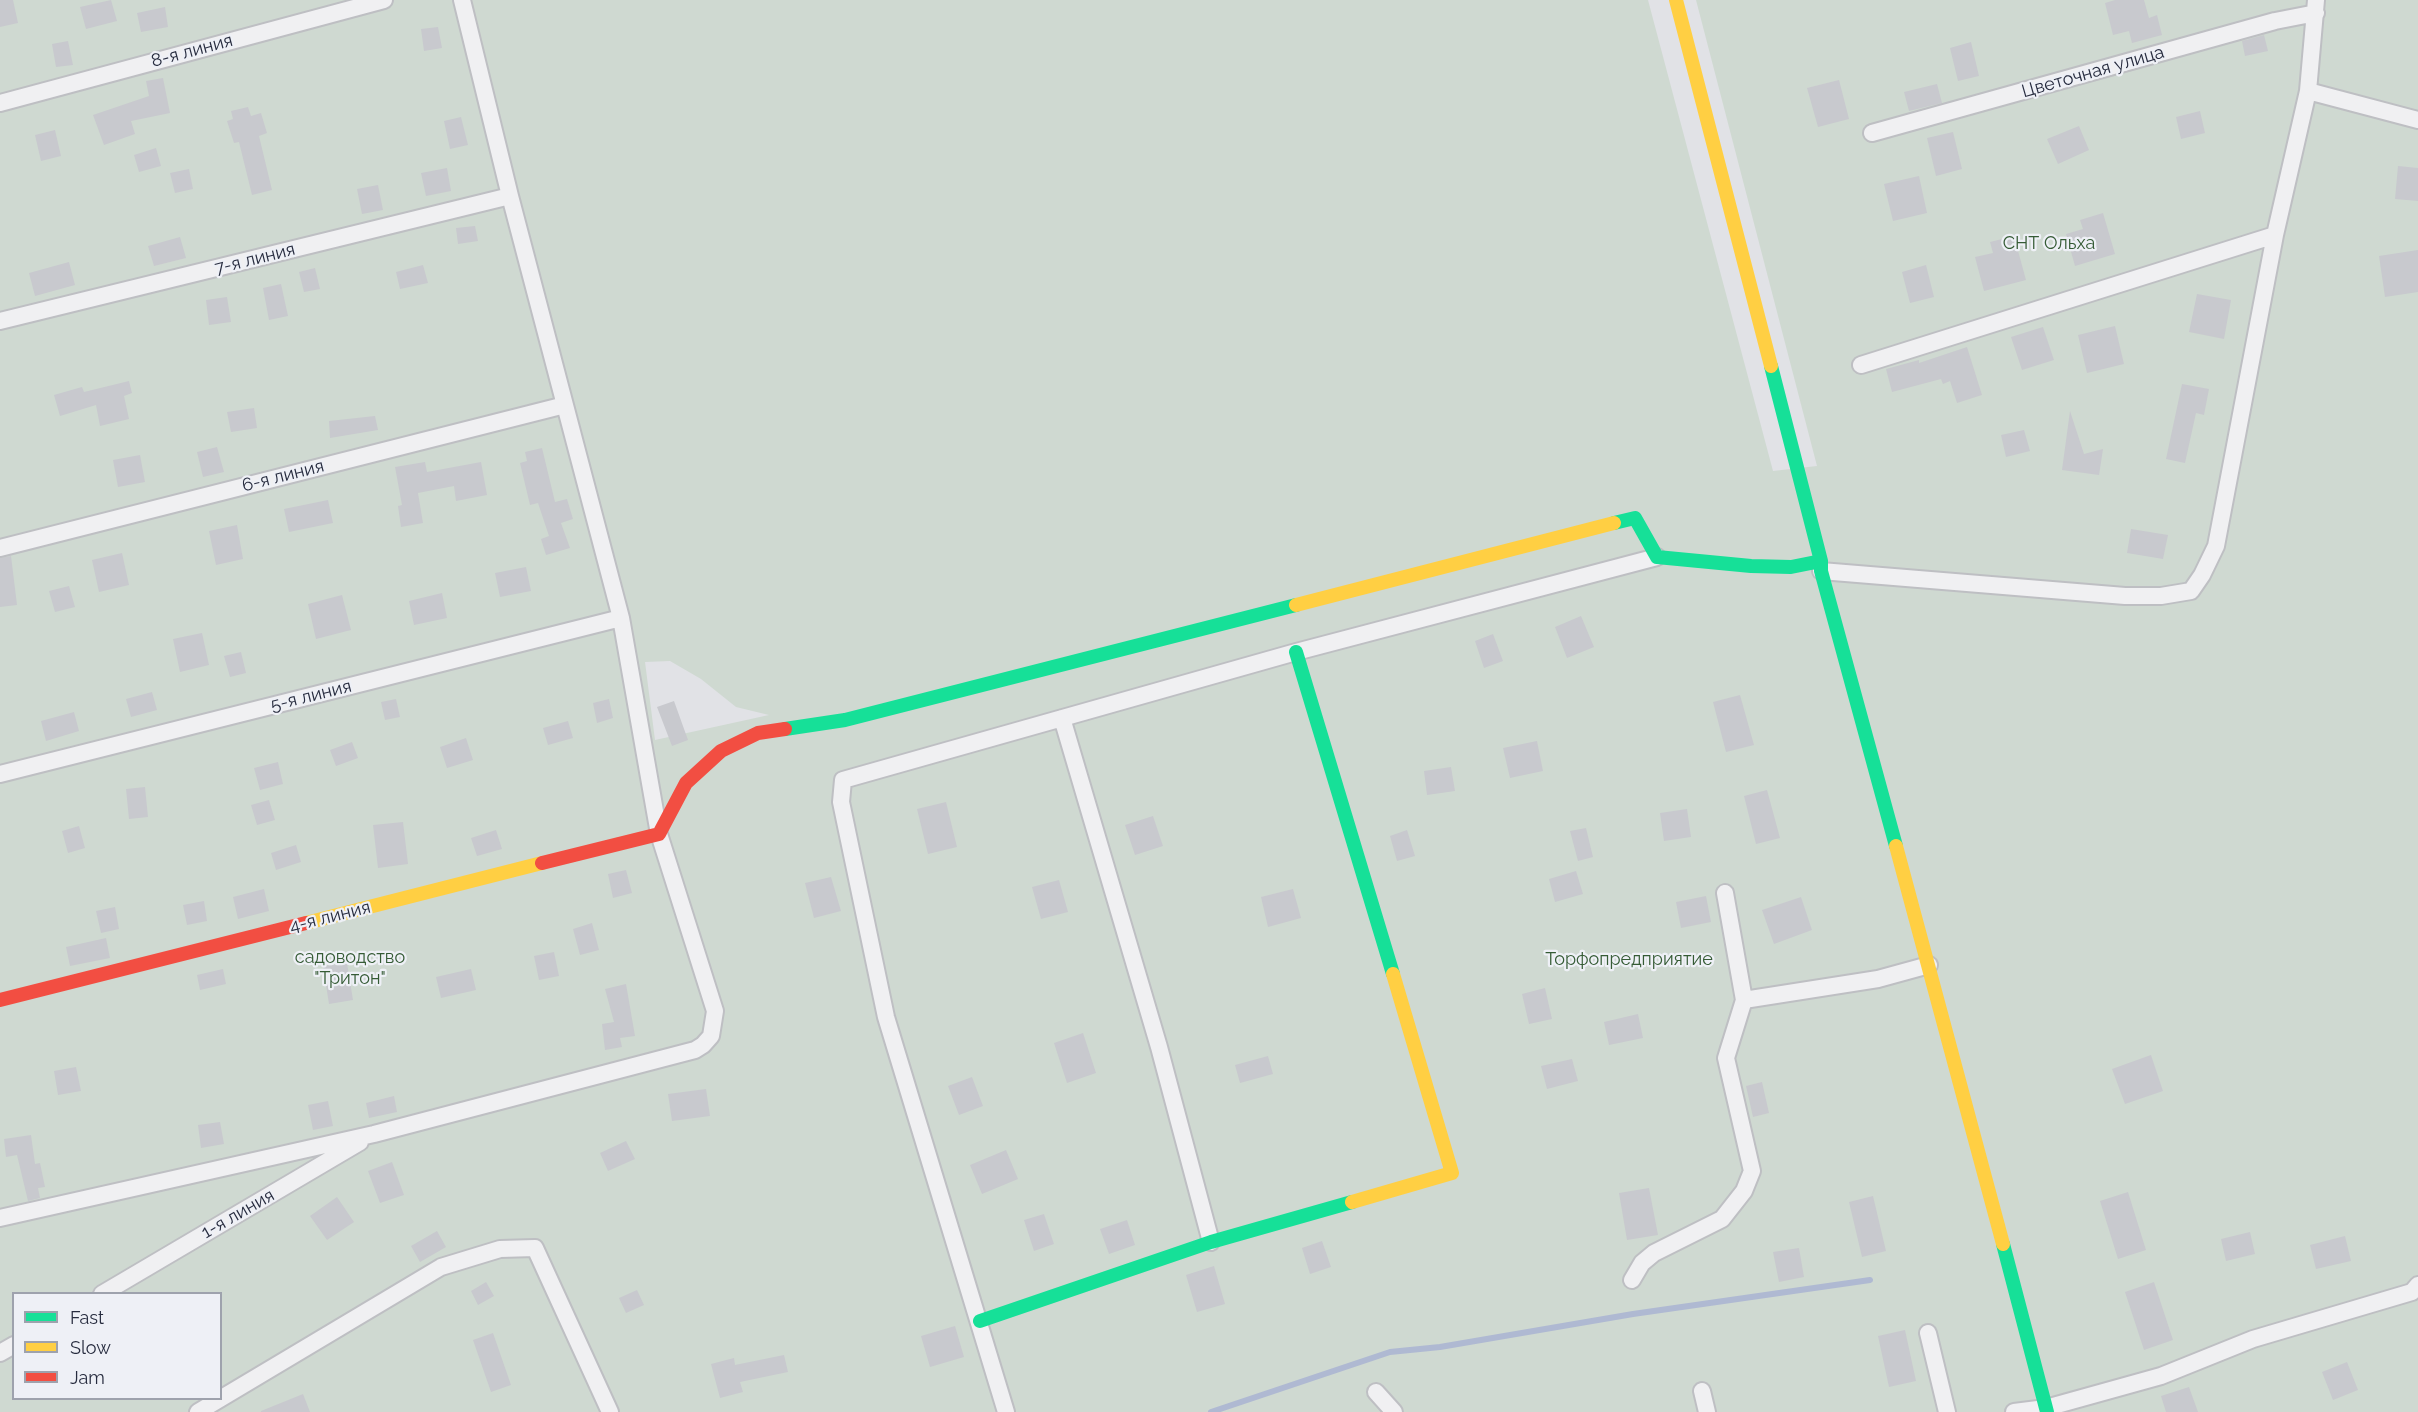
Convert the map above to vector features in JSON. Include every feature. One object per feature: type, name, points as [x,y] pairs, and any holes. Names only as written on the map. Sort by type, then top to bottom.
[{"type":"street","name":"8-я линия","points":[[0,103],[384,0]]},
{"type":"street","points":[[0,1218],[374,1134],[695,1050],[711,1036],[715,1011],[659,834],[621,618],[510,196],[462,0]]},
{"type":"street","points":[[1676,0],[1821,566],[2046,1410]]},
{"type":"street","points":[[1006,1412],[886,1017],[841,802],[843,780],[1296,652],[1657,557],[1751,566],[1821,566],[2125,596],[2161,596],[2191,591],[2216,546],[2275,236],[2308,91],[2316,7]]},
{"type":"street","name":"Цветочная улица","points":[[1872,133],[2275,21],[2316,7]]},
{"type":"street","points":[[2308,91],[2418,120]]},
{"type":"street","name":"7-я линия","points":[[0,321],[510,196]]},
{"type":"street","points":[[1861,365],[2275,236]]},
{"type":"street","name":"6-я линия","points":[[0,548],[565,405]]},
{"type":"street","points":[[659,834],[686,783],[721,751],[758,733],[845,720],[1635,518],[1657,557]]},
{"type":"street","name":"5-я линия","points":[[0,774],[621,618]]},
{"type":"street","points":[[980,1322],[1211,1242],[1452,1173],[1296,652]]},
{"type":"street","points":[[1062,718],[1159,1047],[1211,1242]]},
{"type":"street","name":"4-я линия","points":[[0,1000],[659,834]]},
{"type":"street","points":[[1632,1280],[1642,1263],[1654,1253],[1722,1219],[1744,1191],[1752,1171],[1726,1058],[1743,1000],[1725,893]]},
{"type":"street","points":[[1743,1000],[1878,979],[1929,965]]},
{"type":"street","name":"1-я линия","points":[[104,1292],[374,1134]]},
{"type":"street","points":[[222,1398],[441,1267],[500,1249],[535,1248],[610,1412]]},
{"type":"street","points":[[2014,1412],[2046,1410],[2161,1376],[2253,1339],[2412,1292],[2418,1285]]},
{"type":"street","points":[[1928,1333],[1947,1412]]},
{"type":"street","points":[[1702,1390],[1707,1412]]},
{"type":"street","points":[[1376,1392],[1394,1412]]},
{"type":"street","points":[[198,1412],[218,1400]]},
{"type":"green space","points":[[0,0],[1648,0],[1773,471],[1817,466],[1696,0],[2418,0],[2418,1412],[0,1412]],"holes":[[[670,661],[701,679],[736,707],[769,715],[655,740],[645,662]]]},
{"type":"building","points":[[0,0],[13,0],[18,23],[0,27]]},
{"type":"building","points":[[111,0],[117,21],[86,29],[80,7]]},
{"type":"building","points":[[2115,0],[2144,0],[2149,18],[2157,15],[2162,35],[2132,43],[2129,31],[2113,35],[2105,3]]},
{"type":"building","points":[[165,7],[168,27],[141,32],[137,13]]},
{"type":"building","points":[[438,27],[442,48],[424,51],[421,29]]},
{"type":"building","points":[[2264,35],[2268,51],[2245,56],[2242,41]]},
{"type":"building","points":[[68,41],[73,65],[56,67],[52,44]]},
{"type":"building","points":[[1971,42],[1979,76],[1958,81],[1950,48]]},
{"type":"building","points":[[163,78],[170,113],[131,121],[135,134],[104,145],[93,115],[149,96],[146,81]]},
{"type":"building","points":[[1839,80],[1849,119],[1818,127],[1807,88]]},
{"type":"building","points":[[1937,84],[1942,103],[1909,111],[1904,92]]},
{"type":"building","points":[[248,107],[251,116],[261,113],[267,133],[259,136],[272,190],[252,195],[239,142],[234,143],[227,121],[233,119],[231,111]]},
{"type":"building","points":[[2200,111],[2205,133],[2181,139],[2176,117]]},
{"type":"building","points":[[461,117],[468,145],[450,149],[444,121]]},
{"type":"building","points":[[2079,126],[2089,150],[2058,164],[2047,139]]},
{"type":"building","points":[[55,130],[61,156],[41,161],[35,135]]},
{"type":"building","points":[[1953,132],[1962,169],[1936,176],[1927,138]]},
{"type":"building","points":[[156,148],[161,166],[139,172],[134,155]]},
{"type":"building","points":[[2398,166],[2418,168],[2418,201],[2395,199]]},
{"type":"building","points":[[447,168],[451,191],[426,196],[421,173]]},
{"type":"building","points":[[189,169],[193,189],[175,193],[170,173]]},
{"type":"building","points":[[1919,176],[1927,213],[1893,221],[1884,184]]},
{"type":"building","points":[[378,185],[383,210],[362,214],[357,189]]},
{"type":"building","points":[[2103,213],[2115,254],[2075,266],[2066,234],[2083,229],[2080,220]]},
{"type":"building","points":[[475,226],[478,241],[458,244],[456,228]]},
{"type":"building","points":[[2014,236],[2026,280],[1984,291],[1975,257],[1993,253],[1990,242]]},
{"type":"building","points":[[180,237],[186,258],[154,266],[148,246]]},
{"type":"building","points":[[2418,250],[2418,292],[2385,297],[2379,256]]},
{"type":"building","points":[[69,262],[75,285],[35,296],[29,273]]},
{"type":"building","points":[[423,265],[428,283],[400,289],[396,272]]},
{"type":"building","points":[[1926,265],[1934,297],[1910,303],[1902,272]]},
{"type":"building","points":[[315,268],[320,289],[304,292],[299,272]]},
{"type":"building","points":[[281,284],[288,316],[269,320],[263,288]]},
{"type":"building","points":[[2197,294],[2231,300],[2224,339],[2189,332]]},
{"type":"building","points":[[227,297],[231,322],[209,325],[206,300]]},
{"type":"building","points":[[2115,326],[2124,364],[2087,373],[2078,335]]},
{"type":"building","points":[[2043,327],[2054,360],[2022,370],[2011,337]]},
{"type":"building","points":[[1967,347],[1982,395],[1957,403],[1950,381],[1943,384],[1941,379],[1892,392],[1886,369],[1919,360],[1919,363]]},
{"type":"building","points":[[129,381],[132,393],[124,396],[129,419],[100,426],[96,405],[60,416],[54,395],[82,387],[84,392]]},
{"type":"building","points":[[2182,384],[2209,389],[2204,415],[2196,413],[2185,463],[2166,459]]},
{"type":"building","points":[[254,408],[257,428],[231,432],[227,412]]},
{"type":"building","points":[[2070,411],[2084,454],[2103,449],[2099,475],[2062,470]]},
{"type":"building","points":[[375,416],[378,430],[330,438],[329,421]]},
{"type":"building","points":[[2024,430],[2030,451],[2006,457],[2001,435]]},
{"type":"building","points":[[217,447],[224,472],[203,477],[197,452]]},
{"type":"building","points":[[542,448],[555,502],[567,499],[573,519],[561,523],[570,548],[546,555],[541,539],[549,536],[538,503],[530,505],[520,463],[527,461],[525,452]]},
{"type":"building","points":[[140,455],[145,482],[118,487],[113,460]]},
{"type":"building","points":[[425,462],[427,472],[481,462],[487,495],[456,501],[454,486],[418,493],[423,523],[401,527],[398,506],[402,505],[395,467]]},
{"type":"building","points":[[328,500],[333,523],[289,532],[284,509]]},
{"type":"building","points":[[237,525],[243,559],[216,565],[209,531]]},
{"type":"building","points":[[2131,529],[2168,535],[2163,559],[2127,553]]},
{"type":"building","points":[[122,553],[129,585],[99,592],[92,560]]},
{"type":"building","points":[[11,556],[17,605],[0,607],[0,558]]},
{"type":"building","points":[[526,567],[531,591],[500,597],[495,573]]},
{"type":"building","points":[[69,586],[75,607],[55,612],[49,591]]},
{"type":"building","points":[[442,593],[447,618],[414,625],[409,601]]},
{"type":"building","points":[[342,595],[351,630],[316,639],[308,604]]},
{"type":"building","points":[[1581,616],[1594,647],[1567,658],[1555,627]]},
{"type":"building","points":[[202,633],[209,665],[180,672],[173,639]]},
{"type":"building","points":[[1493,634],[1503,661],[1484,668],[1475,641]]},
{"type":"building","points":[[241,652],[246,673],[230,677],[224,656]]},
{"type":"building","points":[[152,692],[157,710],[131,717],[126,699]]},
{"type":"building","points":[[1740,695],[1754,745],[1726,752],[1713,702]]},
{"type":"building","points":[[396,699],[400,717],[385,720],[381,702]]},
{"type":"building","points":[[609,699],[613,718],[597,723],[593,703]]},
{"type":"building","points":[[674,701],[688,740],[672,746],[657,707]]},
{"type":"building","points":[[74,712],[79,731],[46,741],[41,721]]},
{"type":"building","points":[[568,721],[573,738],[548,745],[543,728]]},
{"type":"building","points":[[466,738],[473,760],[447,768],[440,747]]},
{"type":"building","points":[[1537,741],[1543,771],[1510,778],[1503,748]]},
{"type":"building","points":[[352,742],[358,758],[336,766],[330,750]]},
{"type":"building","points":[[278,762],[283,784],[260,790],[254,768]]},
{"type":"building","points":[[1451,767],[1455,791],[1427,795],[1424,771]]},
{"type":"building","points":[[145,787],[148,817],[129,819],[126,789]]},
{"type":"building","points":[[1767,790],[1780,838],[1756,844],[1744,796]]},
{"type":"building","points":[[269,800],[275,820],[257,825],[251,805]]},
{"type":"building","points":[[946,802],[957,847],[928,854],[917,809]]},
{"type":"building","points":[[1687,809],[1691,837],[1664,841],[1660,813]]},
{"type":"building","points":[[1153,816],[1163,846],[1135,855],[1125,825]]},
{"type":"building","points":[[403,822],[408,864],[378,868],[373,825]]},
{"type":"building","points":[[79,826],[85,848],[68,853],[62,831]]},
{"type":"building","points":[[1586,828],[1593,857],[1578,861],[1570,831]]},
{"type":"building","points":[[496,830],[502,849],[477,856],[471,838]]},
{"type":"building","points":[[1407,830],[1415,856],[1397,861],[1390,836]]},
{"type":"building","points":[[296,845],[301,862],[276,870],[271,853]]},
{"type":"building","points":[[626,870],[632,893],[613,898],[608,874]]},
{"type":"building","points":[[1576,871],[1583,894],[1555,902],[1549,879]]},
{"type":"building","points":[[831,877],[841,911],[814,918],[805,883]]},
{"type":"building","points":[[1059,880],[1068,912],[1041,919],[1032,887]]},
{"type":"building","points":[[264,889],[269,911],[238,919],[233,897]]},
{"type":"building","points":[[1293,889],[1301,918],[1268,927],[1261,897]]},
{"type":"building","points":[[1706,896],[1711,922],[1681,928],[1676,902]]},
{"type":"building","points":[[1801,897],[1812,930],[1774,944],[1762,910]]},
{"type":"building","points":[[204,901],[207,921],[187,925],[183,905]]},
{"type":"building","points":[[115,907],[119,929],[101,933],[96,911]]},
{"type":"building","points":[[592,923],[599,950],[580,955],[573,929]]},
{"type":"building","points":[[106,938],[110,958],[70,966],[66,947]]},
{"type":"building","points":[[554,952],[559,976],[539,980],[534,956]]},
{"type":"building","points":[[347,963],[353,1000],[329,1004],[323,966]]},
{"type":"building","points":[[223,969],[226,984],[200,990],[197,975]]},
{"type":"building","points":[[471,969],[476,990],[441,998],[436,977]]},
{"type":"building","points":[[626,984],[635,1036],[620,1038],[622,1047],[605,1050],[602,1024],[614,1022],[605,989]]},
{"type":"building","points":[[1545,988],[1552,1019],[1529,1024],[1522,994]]},
{"type":"building","points":[[1638,1014],[1643,1038],[1609,1045],[1604,1022]]},
{"type":"building","points":[[1083,1033],[1096,1073],[1067,1083],[1054,1043]]},
{"type":"building","points":[[2151,1055],[2163,1091],[2125,1104],[2112,1069]]},
{"type":"building","points":[[1268,1056],[1273,1074],[1240,1083],[1235,1065]]},
{"type":"building","points":[[1572,1059],[1578,1081],[1547,1089],[1541,1066]]},
{"type":"building","points":[[76,1067],[81,1091],[58,1095],[54,1071]]},
{"type":"building","points":[[972,1077],[983,1106],[959,1115],[948,1086]]},
{"type":"building","points":[[1762,1082],[1769,1113],[1753,1117],[1746,1086]]},
{"type":"building","points":[[706,1089],[710,1116],[672,1121],[668,1094]]},
{"type":"building","points":[[394,1096],[397,1112],[369,1118],[366,1103]]},
{"type":"building","points":[[328,1101],[333,1126],[313,1130],[308,1105]]},
{"type":"building","points":[[220,1122],[224,1144],[201,1148],[198,1125]]},
{"type":"building","points":[[31,1135],[35,1164],[40,1163],[45,1187],[38,1188],[40,1198],[28,1201],[17,1155],[6,1157],[4,1139]]},
{"type":"building","points":[[626,1141],[635,1159],[608,1171],[600,1153]]},
{"type":"building","points":[[1006,1150],[1018,1179],[982,1194],[970,1165]]},
{"type":"building","points":[[392,1162],[404,1195],[380,1203],[368,1171]]},
{"type":"building","points":[[1649,1188],[1658,1235],[1627,1240],[1619,1193]]},
{"type":"building","points":[[2128,1192],[2146,1250],[2118,1259],[2100,1201]]},
{"type":"building","points":[[1873,1196],[1886,1251],[1862,1257],[1849,1202]]},
{"type":"building","points":[[337,1197],[354,1222],[327,1240],[310,1216]]},
{"type":"building","points":[[1044,1214],[1054,1244],[1034,1251],[1024,1220]]},
{"type":"building","points":[[1127,1220],[1135,1245],[1109,1254],[1100,1229]]},
{"type":"building","points":[[437,1231],[446,1247],[420,1262],[411,1246]]},
{"type":"building","points":[[2250,1232],[2255,1254],[2226,1261],[2221,1239]]},
{"type":"building","points":[[2345,1236],[2351,1261],[2316,1269],[2310,1245]]},
{"type":"building","points":[[1322,1241],[1331,1267],[1310,1274],[1302,1248]]},
{"type":"building","points":[[1799,1248],[1804,1277],[1779,1282],[1773,1252]]},
{"type":"building","points":[[1214,1266],[1225,1304],[1197,1312],[1186,1275]]},
{"type":"building","points":[[486,1282],[494,1296],[478,1305],[471,1291]]},
{"type":"building","points":[[2154,1282],[2173,1340],[2144,1350],[2125,1292]]},
{"type":"building","points":[[637,1290],[644,1305],[626,1313],[619,1298]]},
{"type":"building","points":[[955,1326],[964,1357],[930,1367],[921,1336]]},
{"type":"building","points":[[1905,1330],[1916,1381],[1889,1387],[1878,1336]]},
{"type":"building","points":[[493,1333],[511,1385],[491,1392],[473,1340]]},
{"type":"building","points":[[784,1355],[788,1372],[740,1382],[743,1392],[720,1398],[711,1364],[734,1358],[735,1365]]},
{"type":"building","points":[[2347,1362],[2358,1390],[2333,1400],[2322,1372]]},
{"type":"building","points":[[2189,1387],[2198,1412],[2166,1412],[2161,1396]]},
{"type":"building","points":[[303,1394],[310,1412],[261,1412],[261,1411]]},
{"type":"waterway","points":[[1211,1412],[1390,1352],[1440,1347],[1633,1314],[1870,1280]]},
{"type":"traffic: fast","points":[[1771,366],[1821,561],[1821,571],[1896,846]]},
{"type":"traffic: fast","points":[[1614,523],[1635,518],[1657,557],[1751,566],[1791,567],[1821,561]]},
{"type":"traffic: fast","points":[[785,729],[845,720],[1296,605]]},
{"type":"traffic: fast","points":[[1296,652],[1393,974]]},
{"type":"traffic: fast","points":[[980,1321],[1211,1242],[1352,1202]]},
{"type":"traffic: fast","points":[[2003,1244],[2047,1412]]},
{"type":"traffic: slow","points":[[1676,0],[1771,366]]},
{"type":"traffic: slow","points":[[1296,605],[1614,523]]},
{"type":"traffic: slow","points":[[1896,846],[2003,1244]]},
{"type":"traffic: slow","points":[[306,923],[542,863]]},
{"type":"traffic: slow","points":[[1352,1202],[1452,1173],[1393,974]]},
{"type":"traffic: jam","points":[[542,863],[659,834],[686,783],[721,751],[758,733],[785,729]]},
{"type":"traffic: jam","points":[[0,1000],[306,923]]},
{"type":"park label","name":"СНТ Ольха","points":[[2049,244]]},
{"type":"park label","name":"Торфопредприятие","points":[[1629,960]]},
{"type":"park label","name":"садоводство \"Тритон\"","points":[[350,968]]}]
